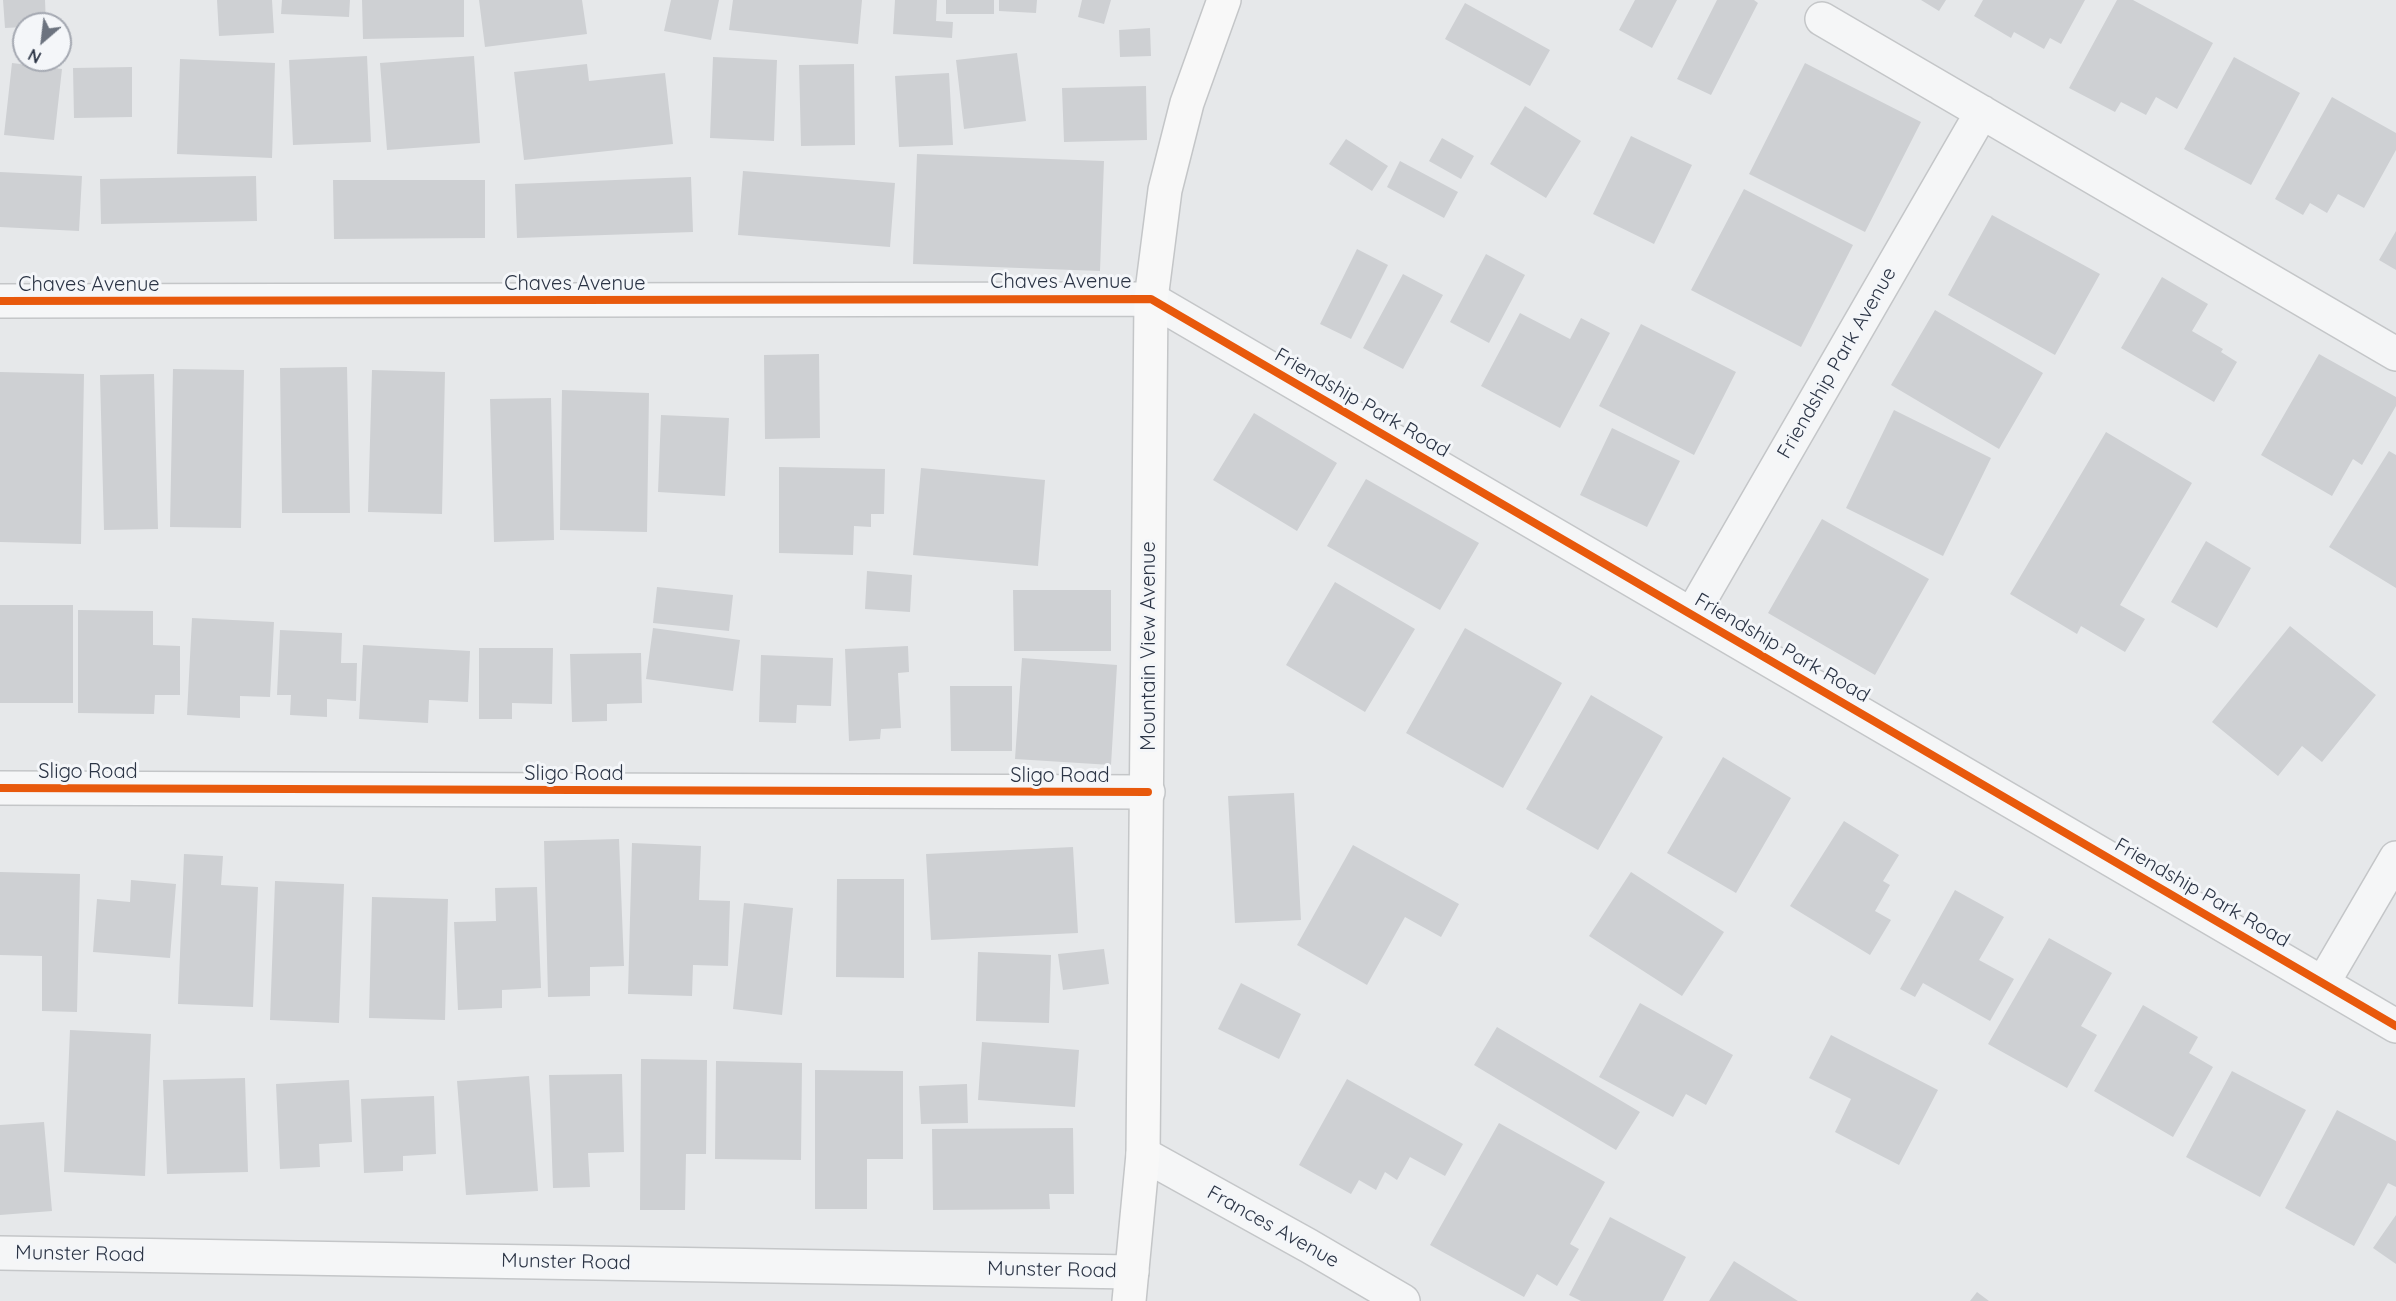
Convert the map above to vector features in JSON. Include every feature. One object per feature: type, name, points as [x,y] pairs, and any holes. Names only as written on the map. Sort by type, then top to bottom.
[{"type":"main road","name":"Mountain View Avenue","points":[[1130,1286],[1143,1154],[1151,299],[1165,190],[1187,103],[1224,0]]},
{"type":"street","points":[[1822,19],[2396,354]]},
{"type":"street","name":"Friendship Park Avenue","points":[[1692,614],[1982,112]]},
{"type":"street","name":"Chaves Avenue","points":[[0,301],[1151,299]]},
{"type":"street","name":"Friendship Park Road","points":[[1151,299],[2396,1026]]},
{"type":"street","name":"Sligo Road","points":[[0,788],[1148,792]]},
{"type":"street","points":[[2323,983],[2396,858]]},
{"type":"street","name":"Frances Avenue","points":[[1143,1154],[1309,1246],[1402,1301]]},
{"type":"street","name":"Munster Road","points":[[0,1253],[1130,1286]]},
{"type":"building","points":[[3,0],[45,0],[46,12],[12,12],[12,28],[5,28]]},
{"type":"building","points":[[217,0],[272,0],[274,33],[219,36]]},
{"type":"building","points":[[282,0],[350,0],[349,17],[281,14]]},
{"type":"building","points":[[362,0],[464,0],[464,37],[363,39]]},
{"type":"building","points":[[479,0],[582,0],[587,34],[485,47]]},
{"type":"building","points":[[671,0],[719,0],[711,40],[664,31]]},
{"type":"building","points":[[733,0],[862,0],[858,44],[729,30]]},
{"type":"building","points":[[895,0],[937,0],[936,21],[953,22],[952,38],[893,34]]},
{"type":"building","points":[[946,0],[994,0],[994,14],[946,14]]},
{"type":"building","points":[[999,0],[1037,0],[1036,13],[999,11]]},
{"type":"building","points":[[1082,0],[1111,0],[1104,24],[1078,17]]},
{"type":"building","points":[[1635,0],[1677,0],[1652,48],[1619,30]]},
{"type":"building","points":[[1717,0],[1754,0],[1758,3],[1711,95],[1677,79]]},
{"type":"building","points":[[1921,0],[1946,0],[1939,11]]},
{"type":"building","points":[[1983,0],[2085,0],[2061,44],[2050,38],[2044,49],[2014,32],[2011,38],[1974,16]]},
{"type":"building","points":[[2117,0],[2133,0],[2213,43],[2177,109],[2156,97],[2146,115],[2121,102],[2115,112],[2069,88]]},
{"type":"building","points":[[1465,3],[1550,50],[1530,86],[1445,39]]},
{"type":"building","points":[[1150,28],[1151,56],[1120,57],[1119,30]]},
{"type":"building","points":[[1017,53],[1026,121],[964,129],[956,60]]},
{"type":"building","points":[[367,56],[371,142],[293,145],[289,60]]},
{"type":"building","points":[[474,56],[480,143],[387,150],[380,63]]},
{"type":"building","points":[[713,57],[777,60],[774,141],[710,138]]},
{"type":"building","points":[[2234,57],[2300,93],[2251,185],[2184,149]]},
{"type":"building","points":[[180,59],[275,63],[272,158],[177,154]]},
{"type":"building","points":[[12,63],[12,72],[62,72],[54,140],[4,135]]},
{"type":"building","points":[[1805,63],[1921,122],[1865,232],[1749,174]]},
{"type":"building","points":[[587,64],[589,81],[665,73],[673,144],[524,160],[514,72]]},
{"type":"building","points":[[854,64],[855,145],[801,146],[799,65]]},
{"type":"building","points":[[132,67],[132,117],[74,118],[73,68]]},
{"type":"building","points":[[949,73],[953,145],[899,147],[895,76]]},
{"type":"building","points":[[1146,86],[1147,140],[1064,142],[1062,88]]},
{"type":"building","points":[[2332,97],[2396,133],[2396,150],[2364,208],[2338,194],[2327,213],[2310,203],[2303,215],[2275,199]]},
{"type":"building","points":[[1525,106],[1581,141],[1546,198],[1490,164]]},
{"type":"building","points":[[1631,136],[1692,165],[1654,244],[1593,214]]},
{"type":"building","points":[[1442,138],[1474,156],[1461,179],[1429,161]]},
{"type":"building","points":[[1346,139],[1388,166],[1372,191],[1329,164]]},
{"type":"building","points":[[917,154],[1104,161],[1100,271],[913,264]]},
{"type":"building","points":[[1400,161],[1458,192],[1444,218],[1387,187]]},
{"type":"building","points":[[743,171],[895,183],[890,247],[738,235]]},
{"type":"building","points":[[0,172],[82,176],[79,231],[0,227]]},
{"type":"building","points":[[256,176],[257,221],[101,224],[100,179]]},
{"type":"building","points":[[691,177],[693,232],[517,238],[515,184]]},
{"type":"building","points":[[333,180],[485,180],[485,238],[334,239]]},
{"type":"building","points":[[1744,189],[1853,245],[1801,347],[1691,290]]},
{"type":"building","points":[[1992,215],[2100,274],[2055,355],[1948,295]]},
{"type":"building","points":[[2396,231],[2396,270],[2379,260]]},
{"type":"building","points":[[1357,249],[1388,265],[1351,339],[1320,324]]},
{"type":"building","points":[[1486,254],[1525,275],[1489,343],[1450,322]]},
{"type":"building","points":[[1403,274],[1443,295],[1403,369],[1363,348]]},
{"type":"building","points":[[2162,277],[2208,304],[2192,331],[2223,349],[2221,352],[2237,362],[2214,402],[2121,348]]},
{"type":"building","points":[[1935,310],[2043,373],[1999,449],[1891,385]]},
{"type":"building","points":[[1520,313],[1570,339],[1581,318],[1610,333],[1560,428],[1481,386]]},
{"type":"building","points":[[1641,324],[1736,372],[1694,455],[1599,406]]},
{"type":"building","points":[[819,354],[820,438],[765,439],[764,355]]},
{"type":"building","points":[[2319,354],[2396,397],[2396,406],[2362,465],[2353,459],[2332,496],[2261,455]]},
{"type":"building","points":[[347,367],[350,513],[282,513],[280,368]]},
{"type":"building","points":[[173,369],[244,370],[241,528],[170,527]]},
{"type":"building","points":[[372,370],[445,372],[442,514],[368,512]]},
{"type":"building","points":[[0,372],[84,374],[81,544],[0,542]]},
{"type":"building","points":[[154,374],[158,529],[104,530],[100,375]]},
{"type":"building","points":[[562,390],[649,393],[647,532],[560,530]]},
{"type":"building","points":[[551,398],[554,540],[494,542],[490,399]]},
{"type":"building","points":[[1894,410],[1991,458],[1943,556],[1846,508]]},
{"type":"building","points":[[1254,413],[1337,463],[1297,531],[1213,480]]},
{"type":"building","points":[[661,415],[729,418],[725,496],[658,492]]},
{"type":"building","points":[[1612,428],[1680,461],[1647,527],[1580,495]]},
{"type":"building","points":[[2106,432],[2192,483],[2120,605],[2145,619],[2125,652],[2081,626],[2077,634],[2010,594]]},
{"type":"building","points":[[2389,451],[2396,455],[2396,588],[2329,547]]},
{"type":"building","points":[[779,467],[885,469],[884,514],[871,514],[871,527],[854,526],[853,555],[779,553]]},
{"type":"building","points":[[921,468],[1045,480],[1038,566],[913,555]]},
{"type":"building","points":[[1366,479],[1479,543],[1440,610],[1327,546]]},
{"type":"building","points":[[1822,519],[1929,579],[1875,675],[1768,613]]},
{"type":"building","points":[[2206,541],[2251,568],[2217,628],[2171,602]]},
{"type":"building","points":[[867,571],[912,575],[910,612],[865,609]]},
{"type":"building","points":[[1335,582],[1415,629],[1365,712],[1286,665]]},
{"type":"building","points":[[657,587],[733,595],[729,631],[653,623]]},
{"type":"building","points":[[1013,590],[1111,590],[1111,651],[1014,651]]},
{"type":"building","points":[[0,605],[73,605],[73,703],[0,703]]},
{"type":"building","points":[[78,610],[153,611],[153,645],[180,646],[180,695],[155,695],[154,714],[78,713]]},
{"type":"building","points":[[192,618],[274,622],[270,697],[240,696],[240,718],[187,715]]},
{"type":"building","points":[[2290,626],[2376,695],[2322,762],[2302,746],[2278,776],[2212,722]]},
{"type":"building","points":[[653,628],[740,640],[733,691],[646,679]]},
{"type":"building","points":[[1465,628],[1562,683],[1503,788],[1406,733]]},
{"type":"building","points":[[280,630],[342,633],[341,663],[357,663],[356,701],[327,699],[327,717],[290,715],[291,695],[277,695]]},
{"type":"building","points":[[363,645],[470,651],[468,702],[429,700],[428,723],[359,719]]},
{"type":"building","points":[[908,646],[909,672],[898,673],[901,728],[881,729],[880,739],[849,741],[845,649]]},
{"type":"building","points":[[479,648],[553,648],[552,704],[512,703],[512,719],[479,719]]},
{"type":"building","points":[[641,653],[642,703],[607,704],[607,721],[572,722],[570,654]]},
{"type":"building","points":[[761,655],[833,658],[831,706],[797,705],[796,723],[759,722]]},
{"type":"building","points":[[1022,658],[1117,665],[1111,765],[1015,759]]},
{"type":"building","points":[[950,686],[1012,686],[1012,751],[951,751]]},
{"type":"building","points":[[1591,695],[1663,737],[1598,850],[1526,809]]},
{"type":"building","points":[[1723,757],[1791,798],[1736,893],[1667,853]]},
{"type":"building","points":[[1294,793],[1301,920],[1235,923],[1228,796]]},
{"type":"building","points":[[1844,821],[1899,855],[1883,881],[1890,885],[1875,911],[1891,920],[1870,955],[1790,906]]},
{"type":"building","points":[[619,839],[624,966],[590,967],[590,996],[548,997],[544,841]]},
{"type":"building","points":[[632,843],[701,846],[699,900],[730,901],[728,966],[693,965],[692,996],[628,994]]},
{"type":"building","points":[[1353,845],[1459,904],[1441,937],[1405,917],[1367,985],[1297,945]]},
{"type":"building","points":[[1073,847],[1078,933],[931,940],[926,854]]},
{"type":"building","points":[[184,854],[223,856],[221,885],[258,887],[253,1007],[178,1004]]},
{"type":"building","points":[[0,872],[80,874],[77,1012],[42,1011],[42,956],[0,955]]},
{"type":"building","points":[[1631,872],[1724,932],[1682,996],[1589,936]]},
{"type":"building","points":[[837,879],[904,879],[904,978],[836,977]]},
{"type":"building","points":[[131,880],[176,884],[170,958],[93,952],[97,899],[130,902]]},
{"type":"building","points":[[275,881],[344,884],[339,1023],[270,1020]]},
{"type":"building","points":[[537,887],[541,988],[502,990],[502,1008],[458,1010],[454,922],[496,921],[495,888]]},
{"type":"building","points":[[1955,890],[2004,917],[1979,960],[2014,979],[1990,1021],[1923,983],[1915,997],[1900,989]]},
{"type":"building","points":[[372,897],[448,899],[445,1020],[369,1018]]},
{"type":"building","points":[[744,903],[793,908],[782,1015],[733,1009]]},
{"type":"building","points":[[2049,938],[2112,973],[2081,1026],[2097,1035],[2067,1088],[1988,1044]]},
{"type":"building","points":[[1104,949],[1109,984],[1063,990],[1058,954]]},
{"type":"building","points":[[978,952],[1051,955],[1049,1023],[976,1021]]},
{"type":"building","points":[[1241,983],[1301,1014],[1279,1059],[1218,1029]]},
{"type":"building","points":[[1640,1003],[1733,1055],[1706,1105],[1686,1094],[1673,1117],[1599,1077]]},
{"type":"building","points":[[2143,1005],[2198,1037],[2189,1053],[2213,1067],[2173,1137],[2094,1091]]},
{"type":"building","points":[[1497,1027],[1640,1112],[1616,1150],[1474,1065]]},
{"type":"building","points":[[70,1030],[151,1034],[145,1176],[64,1172]]},
{"type":"building","points":[[1831,1035],[1938,1090],[1899,1165],[1835,1132],[1851,1099],[1809,1078]]},
{"type":"building","points":[[982,1042],[1079,1050],[1075,1107],[978,1100]]},
{"type":"building","points":[[641,1059],[707,1060],[706,1154],[686,1154],[685,1210],[640,1210]]},
{"type":"building","points":[[716,1061],[802,1063],[801,1160],[715,1159]]},
{"type":"building","points":[[815,1070],[903,1071],[903,1159],[867,1159],[867,1209],[815,1209]]},
{"type":"building","points":[[2232,1071],[2306,1110],[2260,1197],[2186,1157]]},
{"type":"building","points":[[622,1074],[624,1152],[588,1153],[590,1187],[553,1188],[549,1075]]},
{"type":"building","points":[[529,1076],[538,1191],[466,1195],[457,1081]]},
{"type":"building","points":[[245,1078],[248,1172],[167,1174],[163,1080]]},
{"type":"building","points":[[1347,1079],[1463,1144],[1445,1176],[1410,1157],[1397,1180],[1385,1172],[1376,1190],[1359,1180],[1351,1194],[1299,1165]]},
{"type":"building","points":[[349,1080],[352,1142],[319,1144],[320,1167],[280,1169],[276,1084]]},
{"type":"building","points":[[967,1084],[968,1123],[921,1124],[919,1086]]},
{"type":"building","points":[[434,1096],[436,1154],[403,1156],[403,1171],[364,1173],[361,1099]]},
{"type":"building","points":[[2337,1110],[2396,1141],[2396,1187],[2388,1183],[2354,1246],[2285,1208]]},
{"type":"building","points":[[44,1122],[52,1211],[0,1215],[0,1125]]},
{"type":"building","points":[[1499,1123],[1605,1182],[1570,1244],[1579,1249],[1557,1286],[1537,1274],[1524,1297],[1430,1245]]},
{"type":"building","points":[[1073,1128],[1074,1194],[1049,1194],[1050,1209],[933,1210],[932,1129]]},
{"type":"building","points":[[2396,1215],[2396,1264],[2373,1248]]},
{"type":"building","points":[[1610,1217],[1686,1257],[1663,1301],[1581,1301],[1569,1295]]},
{"type":"building","points":[[1734,1261],[1798,1301],[1709,1301]]},
{"type":"building","points":[[1977,1292],[1989,1301],[1970,1301]]},
{"type":"cycle path","points":[[0,301],[1151,299],[2396,1026]]},
{"type":"cycle path","points":[[0,788],[1148,792]]}]
